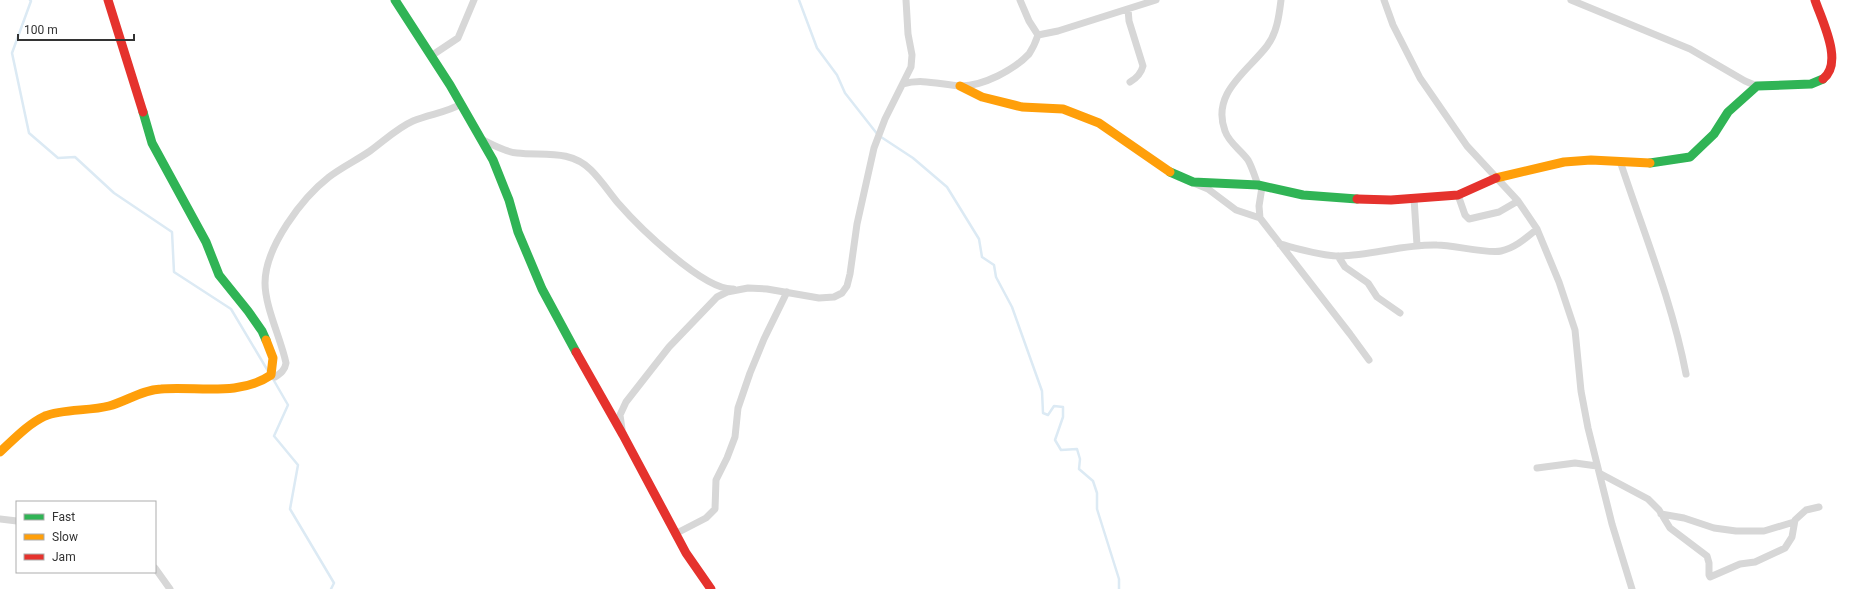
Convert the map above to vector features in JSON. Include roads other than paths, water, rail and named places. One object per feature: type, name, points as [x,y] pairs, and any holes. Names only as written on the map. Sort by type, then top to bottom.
[{"type":"street","points":[[108,0],[136,86],[152,143],[206,242],[219,275],[252,316],[262,331],[272,358],[271,375]]},
{"type":"street","points":[[395,0],[461,104],[498,169],[509,200],[515,224],[536,277],[580,361],[675,534],[711,589]]},
{"type":"street","points":[[431,56],[458,38],[474,0]]},
{"type":"street","points":[[482,140],[516,153],[562,155],[577,160],[591,170],[623,208],[674,256],[713,284],[722,288],[767,289],[819,298],[834,297],[842,293],[847,286],[857,224],[874,148],[885,119],[911,67],[912,55],[907,28],[906,0]]},
{"type":"street","points":[[1020,0],[1029,21],[1038,34]]},
{"type":"street","points":[[1038,34],[1051,32],[1156,0]]},
{"type":"street","points":[[1281,0],[1275,32],[1267,46],[1231,86],[1225,96],[1222,108],[1225,132],[1248,160],[1260,186],[1260,218],[1368,360]]},
{"type":"street","points":[[1384,0],[1394,25],[1420,78],[1467,146],[1498,177],[1518,201],[1537,229],[1559,282],[1575,330],[1581,391],[1597,466],[1601,474],[1612,524],[1632,589]]},
{"type":"street","points":[[1571,0],[1690,49],[1745,81],[1757,86],[1812,84],[1824,78],[1830,72],[1832,51],[1815,0]]},
{"type":"street","points":[[1128,9],[1129,21],[1143,66],[1141,72],[1135,80],[1130,82]]},
{"type":"street","points":[[903,84],[932,82],[960,86],[987,80],[1012,67],[1028,54],[1038,34]]},
{"type":"street","points":[[960,86],[982,97],[1022,107],[1063,109],[1099,123],[1172,173],[1208,189],[1236,210],[1260,218]]},
{"type":"street","points":[[1193,182],[1260,186],[1297,194],[1337,198],[1391,200],[1458,194],[1498,177],[1564,162],[1591,160],[1642,163],[1664,162],[1690,157],[1714,134],[1728,112],[1757,86]]},
{"type":"street","points":[[0,452],[23,430],[46,416],[109,406],[143,392],[161,389],[208,390],[249,386],[261,382],[271,375],[275,377],[279,375],[284,370],[286,363],[267,295],[266,272],[277,243],[296,212],[330,176],[361,157],[405,125],[423,117],[443,113],[461,104]]},
{"type":"street","points":[[1620,161],[1661,284],[1686,374]]},
{"type":"street","points":[[1458,194],[1465,215],[1469,219],[1499,212],[1518,201]]},
{"type":"street","points":[[1414,198],[1417,245]]},
{"type":"street","points":[[1280,244],[1311,252],[1338,256],[1381,252],[1417,245],[1442,245],[1499,251],[1521,242],[1537,229]]},
{"type":"street","points":[[1338,256],[1346,267],[1368,283],[1377,297],[1400,313]]},
{"type":"street","points":[[622,435],[620,415],[623,407],[669,348],[717,297],[738,289]]},
{"type":"street","points":[[675,534],[706,518],[715,509],[716,480],[735,437],[738,408],[764,339],[787,292]]},
{"type":"street","points":[[1537,468],[1575,463],[1597,466]]},
{"type":"street","points":[[1601,474],[1648,500],[1661,514],[1670,528],[1707,556],[1710,577],[1740,564],[1755,562],[1785,548],[1792,538],[1794,522]]},
{"type":"street","points":[[1661,514],[1684,518],[1714,528],[1736,531],[1764,531],[1794,522],[1806,510],[1819,507]]},
{"type":"street","points":[[0,519],[16,521]]},
{"type":"street","points":[[156,569],[170,589]]},
{"type":"waterway","points":[[30,0],[31,1],[12,53],[29,133],[58,158],[75,157],[114,193],[172,232],[174,272],[231,309],[268,371]]},
{"type":"waterway","points":[[799,0],[817,48],[837,75],[845,93],[878,135],[913,158],[947,187],[979,239],[982,257],[994,265],[996,277],[1012,307],[1042,391],[1043,413],[1048,415],[1054,406],[1063,407],[1063,417],[1055,440],[1061,450],[1077,449],[1080,459],[1079,469],[1093,481],[1097,493],[1097,509],[1119,579],[1119,589]]},
{"type":"waterway","points":[[273,379],[288,405],[274,436],[298,465],[290,509],[334,583],[331,589]]}]
